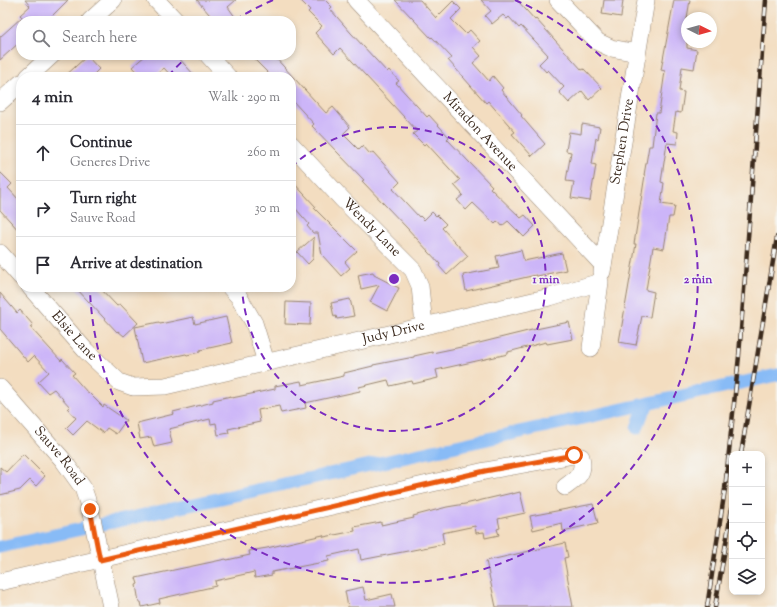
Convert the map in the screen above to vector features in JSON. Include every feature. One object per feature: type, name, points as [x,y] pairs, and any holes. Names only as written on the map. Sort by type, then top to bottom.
[{"type":"street","points":[[95,16],[113,0]]},
{"type":"street","points":[[156,0],[171,16]]},
{"type":"street","name":"Miradon Avenue","points":[[356,0],[602,265]]},
{"type":"street","points":[[558,0],[598,42],[611,48],[637,53]]},
{"type":"street","name":"Stephen Drive","points":[[600,282],[646,0]]},
{"type":"street","points":[[35,72],[47,60]]},
{"type":"street","points":[[213,60],[223,72]]},
{"type":"street","points":[[0,102],[16,89]]},
{"type":"street","name":"Wendy Lane","points":[[296,149],[342,199],[413,270],[420,286],[424,326]]},
{"type":"street","points":[[0,253],[16,271]]},
{"type":"street","points":[[591,348],[600,282]]},
{"type":"street","name":"Judy Drive","points":[[122,382],[133,387],[165,386],[550,297],[600,282]]},
{"type":"street","name":"Elsie Lane","points":[[34,292],[86,351],[119,382],[122,382]]},
{"type":"street","points":[[234,292],[254,323],[266,362]]},
{"type":"street","name":"Sauve Road","points":[[0,388],[63,460],[83,488],[90,509],[111,607]]},
{"type":"street","points":[[0,582],[99,553],[485,471],[574,455],[581,457],[583,466],[578,478],[565,487]]},
{"type":"building","points":[[25,0],[68,0],[52,16],[20,15],[30,6]]},
{"type":"building","points":[[197,0],[236,0],[228,7],[234,16],[211,16]]},
{"type":"building","points":[[300,0],[325,0],[332,7],[330,9],[351,33],[387,72],[389,70],[399,81],[396,83],[427,117],[429,115],[449,137],[447,139],[492,186],[490,188],[521,218],[525,215],[535,226],[524,237],[508,221],[502,226],[498,221],[495,224],[473,203],[466,210],[457,200],[463,195],[454,185],[460,180],[426,143],[424,145],[413,134],[417,131],[340,48],[334,54],[315,33],[322,26],[308,12],[310,10]]},
{"type":"building","points":[[395,0],[420,0],[436,18],[453,1],[461,9],[451,19],[466,34],[470,30],[480,41],[473,47],[481,56],[473,63],[489,81],[493,76],[503,88],[501,90],[545,144],[532,156],[512,134],[515,132],[488,101],[486,103],[448,60],[452,58]]},
{"type":"building","points":[[481,0],[517,0],[582,70],[584,69],[602,88],[589,100],[582,91],[569,103],[559,92],[564,87],[548,70],[546,72],[539,64],[548,55],[521,26],[519,28],[509,17],[507,19],[503,15],[492,24],[485,16],[491,11]]},
{"type":"building","points":[[604,0],[623,0],[621,17],[602,14]]},
{"type":"building","points":[[674,0],[690,0],[688,12],[681,12],[681,48],[697,50],[694,69],[682,67],[679,91],[684,92],[681,113],[676,112],[673,131],[678,132],[677,144],[667,143],[661,182],[664,183],[661,204],[675,206],[673,217],[669,217],[664,249],[653,247],[646,290],[654,292],[650,317],[642,316],[636,345],[619,342],[636,244],[634,244],[649,146],[652,146],[656,113],[659,113],[665,71],[661,70]]},
{"type":"building","points":[[16,23],[16,46],[0,60],[0,37]]},
{"type":"building","points":[[83,60],[91,60],[99,69],[96,72],[69,72]]},
{"type":"building","points":[[140,60],[181,60],[191,72],[168,72],[164,68],[160,72],[136,72],[132,67]]},
{"type":"building","points":[[255,60],[278,60],[289,72],[267,72]]},
{"type":"building","points":[[296,80],[326,113],[333,107],[350,127],[343,134],[359,150],[363,146],[370,154],[373,152],[400,182],[393,189],[419,217],[420,216],[424,220],[432,212],[436,216],[437,215],[446,224],[442,228],[468,256],[447,275],[439,266],[440,264],[362,181],[364,180],[312,126],[314,124],[296,104]]},
{"type":"building","points":[[582,124],[600,127],[598,139],[596,138],[592,164],[596,165],[590,201],[571,198],[574,182],[566,181],[571,152],[566,151],[569,132],[581,134]]},
{"type":"building","points":[[0,172],[12,184],[8,188],[16,197],[16,228],[0,210]]},
{"type":"building","points":[[296,185],[316,207],[314,208],[357,251],[345,262],[350,268],[341,276],[322,255],[318,233],[313,233],[307,226],[309,224],[296,209]]},
{"type":"building","points":[[314,237],[313,259],[308,264],[297,252]]},
{"type":"building","points":[[521,250],[524,261],[562,253],[566,270],[536,275],[466,291],[463,275],[499,268],[496,256]]},
{"type":"building","points":[[373,272],[374,275],[399,288],[387,311],[370,302],[379,285],[361,289],[358,275]]},
{"type":"building","points":[[80,292],[104,292],[117,306],[120,304],[138,323],[124,336],[118,331],[117,332]]},
{"type":"building","points":[[0,293],[17,313],[20,310],[33,325],[30,327],[61,361],[62,359],[75,373],[72,375],[87,392],[103,407],[104,405],[126,420],[116,434],[107,428],[103,433],[87,421],[73,435],[66,428],[76,418],[68,409],[70,407],[54,389],[48,393],[38,382],[49,372],[34,356],[28,362],[0,329]]},
{"type":"building","points":[[350,299],[354,316],[337,319],[336,316],[334,317],[331,303]]},
{"type":"building","points":[[286,302],[311,303],[310,325],[285,324]]},
{"type":"building","points":[[193,317],[195,324],[226,317],[232,343],[200,350],[200,352],[187,355],[142,363],[135,327],[159,322],[160,324]]},
{"type":"building","points":[[569,322],[573,339],[547,344],[546,342],[508,352],[508,354],[436,370],[438,378],[413,384],[412,381],[390,386],[388,380],[359,387],[360,391],[305,403],[306,408],[281,413],[279,406],[258,410],[260,422],[228,429],[229,433],[218,435],[216,423],[211,424],[210,419],[169,429],[172,443],[154,447],[151,437],[140,439],[137,423],[174,414],[173,412],[213,402],[213,400],[231,396],[232,398],[275,389],[275,386],[301,381],[302,385],[344,376],[344,373],[373,365],[471,345]]},
{"type":"building","points":[[23,454],[45,476],[36,486],[30,480],[20,490],[0,495],[0,467],[6,472]]},
{"type":"building","points":[[520,492],[525,513],[498,519],[500,528],[497,529],[499,535],[485,538],[484,532],[476,533],[475,526],[442,533],[444,544],[361,560],[359,549],[328,556],[329,561],[272,572],[272,575],[255,578],[254,572],[215,581],[216,586],[159,599],[160,603],[142,607],[141,602],[139,602],[136,585],[138,584],[136,578],[250,555],[249,551],[323,535],[324,537],[355,531],[354,527],[381,522],[381,525],[414,518],[413,516],[447,507]]},
{"type":"building","points":[[593,504],[598,523],[563,531],[562,523],[533,530],[530,516]]},
{"type":"building","points":[[565,543],[568,557],[564,558],[573,607],[496,607],[486,561]]},
{"type":"building","points":[[363,587],[366,600],[392,594],[395,607],[348,607],[345,591]]},
{"type":"waterway","points":[[0,547],[777,375]]},
{"type":"waterway","points":[[637,428],[642,414],[649,403]]},
{"type":"railway","points":[[707,607],[725,489],[739,356],[766,0]]},
{"type":"railway","points":[[741,451],[777,237]]},
{"type":"railway","points":[[715,607],[729,523]]},
{"type":"route","points":[[90,509],[100,560],[485,471],[574,455]]}]
